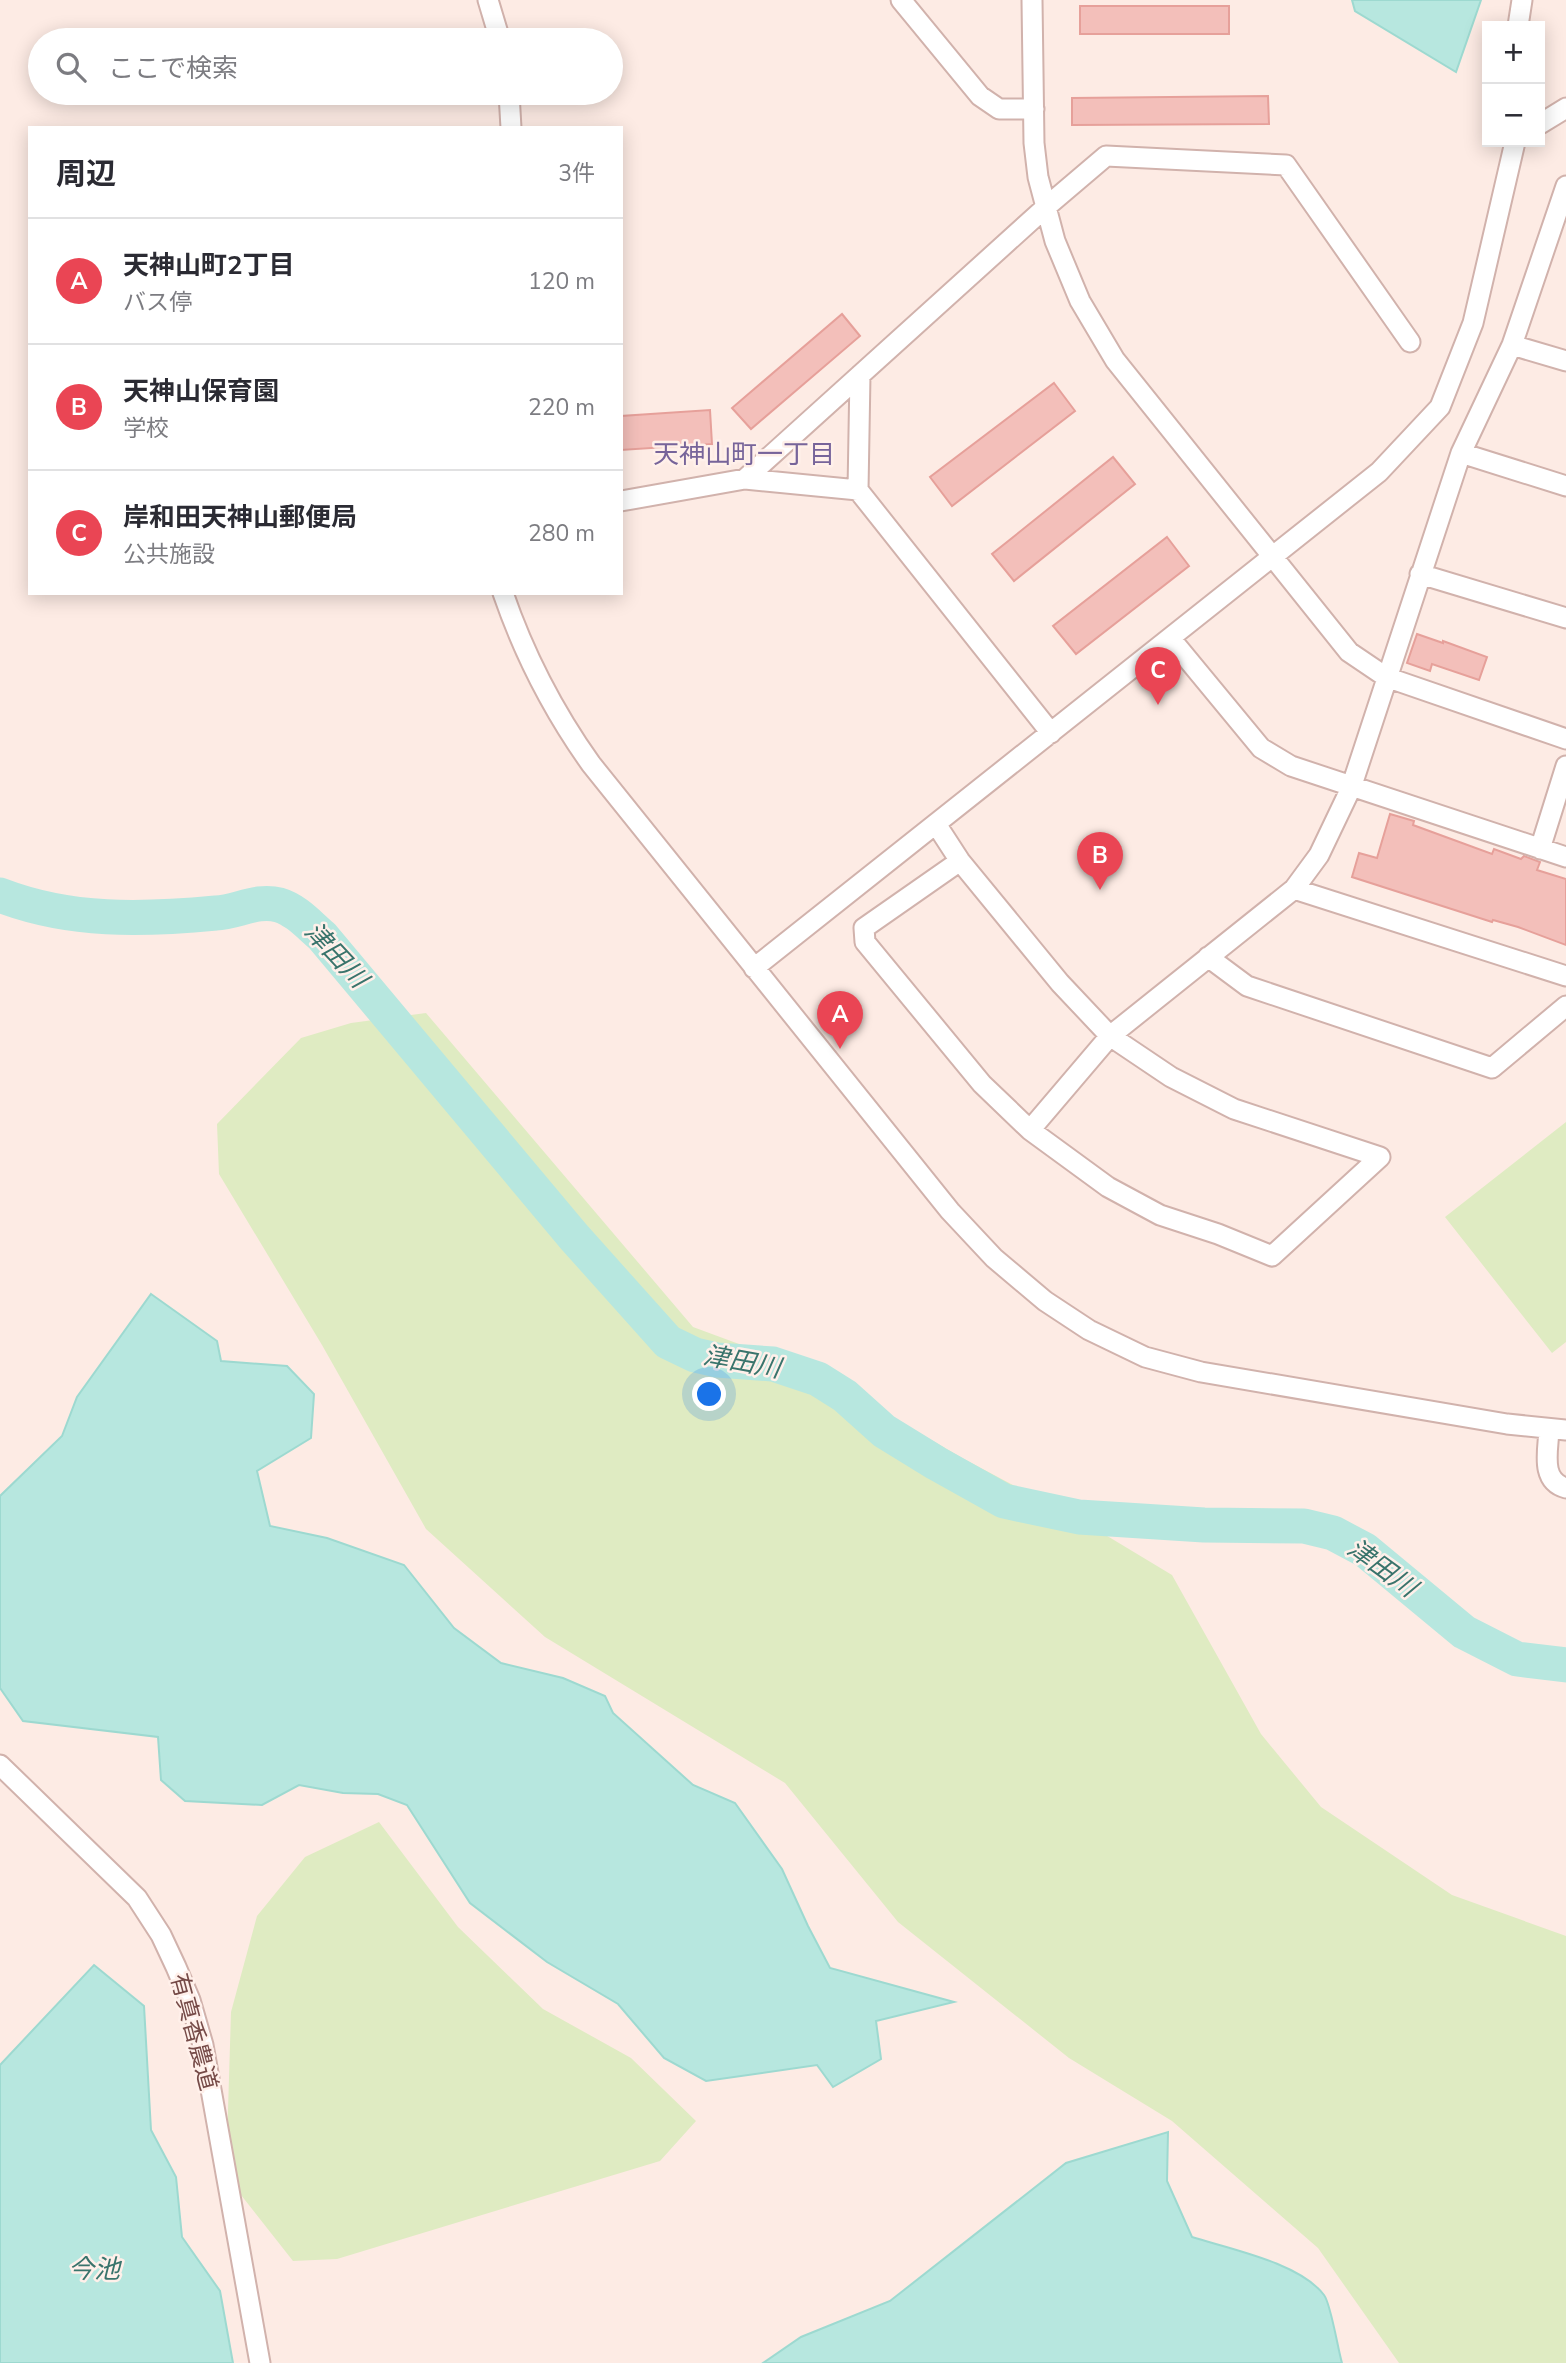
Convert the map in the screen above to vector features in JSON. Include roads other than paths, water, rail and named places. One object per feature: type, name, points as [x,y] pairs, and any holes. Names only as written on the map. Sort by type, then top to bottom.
[{"type":"street","points":[[488,0],[496,28]]},
{"type":"street","points":[[901,0],[980,96],[999,109],[1034,109]]},
{"type":"street","points":[[1032,0],[1038,177],[1055,241],[1080,300],[1115,360],[1349,653],[1386,677],[1566,739]]},
{"type":"street","points":[[1519,21],[1522,0]]},
{"type":"street","points":[[510,105],[511,126]]},
{"type":"street","points":[[1545,121],[1566,108]]},
{"type":"street","points":[[754,968],[1379,472],[1440,407],[1473,323],[1514,147]]},
{"type":"street","points":[[745,479],[1106,156],[1286,165],[1410,342]]},
{"type":"street","points":[[1030,1130],[1110,1036],[1294,888],[1320,855],[1351,788],[1461,453],[1512,345],[1558,233],[1566,186]]},
{"type":"street","points":[[1512,345],[1566,361]]},
{"type":"street","points":[[860,375],[858,491],[1051,733]]},
{"type":"street","points":[[1461,453],[1566,486]]},
{"type":"street","points":[[623,501],[745,479],[858,491]]},
{"type":"street","points":[[1420,574],[1566,618]]},
{"type":"street","points":[[504,595],[525,649],[569,733],[950,1211],[995,1258],[1045,1301],[1089,1331],[1146,1357],[1201,1372],[1558,1430],[1547,1471],[1557,1486],[1566,1488]]},
{"type":"street","points":[[1171,639],[1261,748],[1291,766],[1566,857]]},
{"type":"street","points":[[1540,849],[1566,766]]},
{"type":"street","points":[[936,824],[960,861],[1060,983],[1110,1036],[1171,1077],[1234,1109],[1380,1157],[1272,1256],[1160,1215],[1108,1187],[1030,1130],[982,1084],[865,942],[864,928],[960,861]]},
{"type":"street","points":[[1294,888],[1566,976]]},
{"type":"street","points":[[1208,957],[1247,986],[1492,1068],[1566,1006]]},
{"type":"street","name":"有真香農道","points":[[0,1765],[137,1898],[162,1935],[176,1967],[190,2000],[203,2045],[260,2363]]},
{"type":"water","points":[[1352,0],[1481,0],[1456,72],[1355,11]]},
{"type":"water","points":[[151,1294],[217,1341],[221,1361],[287,1366],[314,1394],[311,1438],[257,1471],[270,1526],[327,1538],[404,1565],[454,1628],[501,1663],[563,1678],[605,1696],[613,1713],[693,1785],[735,1803],[782,1869],[830,1968],[954,2002],[876,2021],[881,2059],[833,2087],[817,2065],[706,2081],[664,2058],[618,2004],[547,1962],[470,1903],[407,1805],[378,1794],[343,1793],[299,1785],[262,1805],[185,1801],[161,1780],[158,1737],[23,1721],[0,1688],[0,1496],[62,1436],[77,1397]]},
{"type":"water","name":"今池","points":[[94,1965],[144,2006],[151,2130],[176,2177],[182,2237],[220,2291],[233,2363],[0,2363],[0,2065]]},
{"type":"water","points":[[1168,2132],[1167,2181],[1192,2237],[1263,2258],[1299,2274],[1313,2284],[1327,2300],[1342,2363],[763,2363],[801,2337],[890,2301],[1066,2163]]},
{"type":"waterway","name":"津田川","points":[[0,895],[53,910],[106,917],[188,915],[224,912],[263,904],[285,907],[322,936],[574,1237],[668,1342],[695,1355],[717,1360],[773,1364],[818,1379],[845,1396],[884,1431],[1004,1501],[1079,1517],[1204,1525],[1304,1526],[1333,1533],[1365,1550],[1464,1632],[1517,1659],[1566,1665]]},
{"type":"place","name":"岸和田天神山郵便局","points":[[1158,705]]},
{"type":"place","name":"天神山保育園","points":[[1100,890]]},
{"type":"place","name":"天神山町2丁目","points":[[840,1049]]},
{"type":"district","name":"天神山町一丁目","points":[[744,454]]}]
